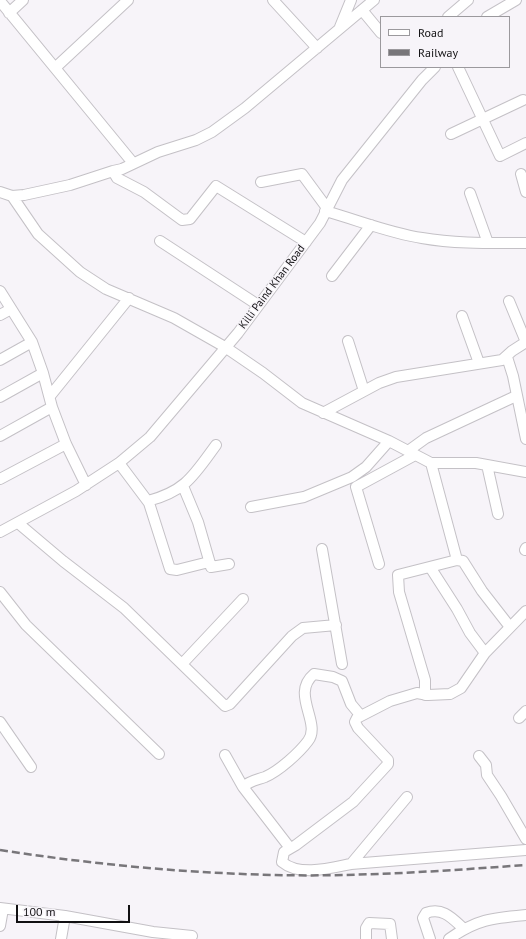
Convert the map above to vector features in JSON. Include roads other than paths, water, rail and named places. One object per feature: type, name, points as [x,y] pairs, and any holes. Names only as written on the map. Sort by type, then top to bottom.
[{"type":"street","points":[[10,13],[23,0]]},
{"type":"street","points":[[55,68],[128,0]]},
{"type":"street","points":[[339,29],[351,0]]},
{"type":"street","points":[[0,192],[12,196],[70,185],[122,169],[158,152],[196,140],[212,132],[245,108],[374,0]]},
{"type":"street","points":[[449,16],[468,0]]},
{"type":"street","points":[[489,16],[516,0]]},
{"type":"street","points":[[0,1],[133,163]]},
{"type":"street","points":[[278,2],[317,48]]},
{"type":"street","points":[[362,10],[380,33]]},
{"type":"street","name":"Killi Paind Khan Road","points":[[0,532],[86,485],[119,463],[150,437],[258,305],[320,223],[342,180],[422,80],[434,68]]},
{"type":"street","points":[[458,68],[484,119],[500,156],[526,144]]},
{"type":"street","points":[[451,134],[523,100]]},
{"type":"street","points":[[113,171],[117,178],[144,192],[182,220],[190,219],[216,186],[306,242]]},
{"type":"street","points":[[261,182],[302,174],[326,210],[391,232],[423,238],[488,243],[526,243]]},
{"type":"street","points":[[521,174],[526,192]]},
{"type":"street","points":[[470,193],[488,243]]},
{"type":"street","points":[[12,196],[38,234],[64,259],[106,289],[174,318],[225,347],[263,373],[302,403],[431,462],[487,465],[526,472]]},
{"type":"street","points":[[332,276],[372,225]]},
{"type":"street","points":[[160,241],[258,305]]},
{"type":"street","points":[[0,292],[32,342],[44,373],[52,407],[66,444],[86,485]]},
{"type":"street","points":[[50,396],[129,298]]},
{"type":"street","points":[[323,413],[379,383],[396,377],[502,360],[507,357],[512,351],[526,342],[509,301]]},
{"type":"street","points":[[0,315],[11,310]]},
{"type":"street","points":[[462,316],[479,363]]},
{"type":"street","points":[[0,360],[32,342]]},
{"type":"street","points":[[348,342],[364,391]]},
{"type":"street","points":[[507,357],[526,439]]},
{"type":"street","points":[[0,397],[44,373]]},
{"type":"street","points":[[379,564],[356,486],[411,453],[426,438],[516,396]]},
{"type":"street","points":[[0,436],[52,407]]},
{"type":"street","points":[[251,507],[304,498],[352,476],[366,467],[390,442]]},
{"type":"street","points":[[0,479],[66,444]]},
{"type":"street","points":[[148,501],[166,496],[183,486],[216,445]]},
{"type":"street","points":[[431,462],[457,560]]},
{"type":"street","points":[[119,463],[148,501],[170,568],[178,570],[209,562]]},
{"type":"street","points":[[487,465],[498,514]]},
{"type":"street","points":[[183,486],[198,522],[211,567],[229,564]]},
{"type":"street","points":[[18,523],[63,561],[124,608],[225,706],[230,704],[292,636],[303,628],[336,625]]},
{"type":"street","points":[[322,549],[342,664]]},
{"type":"street","points":[[425,695],[425,680],[398,592],[398,575],[457,560],[463,561],[482,591],[510,627]]},
{"type":"street","points":[[430,567],[457,609],[470,633],[485,653]]},
{"type":"street","points":[[0,592],[26,625],[159,754]]},
{"type":"street","points":[[182,664],[243,599]]},
{"type":"street","points":[[526,611],[485,653],[461,688],[450,694],[425,695],[417,693],[390,701],[357,718],[355,722],[358,728],[388,760],[388,764],[353,802],[284,852],[282,862],[288,867],[295,869],[312,870],[351,864],[526,850]]},
{"type":"street","points":[[242,787],[249,782],[265,777],[282,766],[309,741],[311,734],[304,691],[308,679],[314,674],[333,677],[342,681],[350,704],[361,716]]},
{"type":"street","points":[[0,722],[31,767]]},
{"type":"street","points":[[224,755],[242,787],[290,848]]},
{"type":"street","points":[[479,756],[486,765],[487,775],[502,796],[526,839]]},
{"type":"street","points":[[351,864],[407,797]]},
{"type":"street","points":[[0,926],[2,909],[65,916],[152,936],[192,936]]},
{"type":"street","points":[[430,939],[423,918],[426,913],[433,910],[449,915],[464,929]]},
{"type":"street","points":[[449,939],[474,923],[492,918],[526,915]]},
{"type":"street","points":[[61,939],[65,916]]},
{"type":"street","points":[[366,939],[366,928],[369,923],[382,923],[390,924],[392,939]]},
{"type":"railway","points":[[0,850],[68,860],[137,867],[275,875],[369,874],[526,865]]}]
